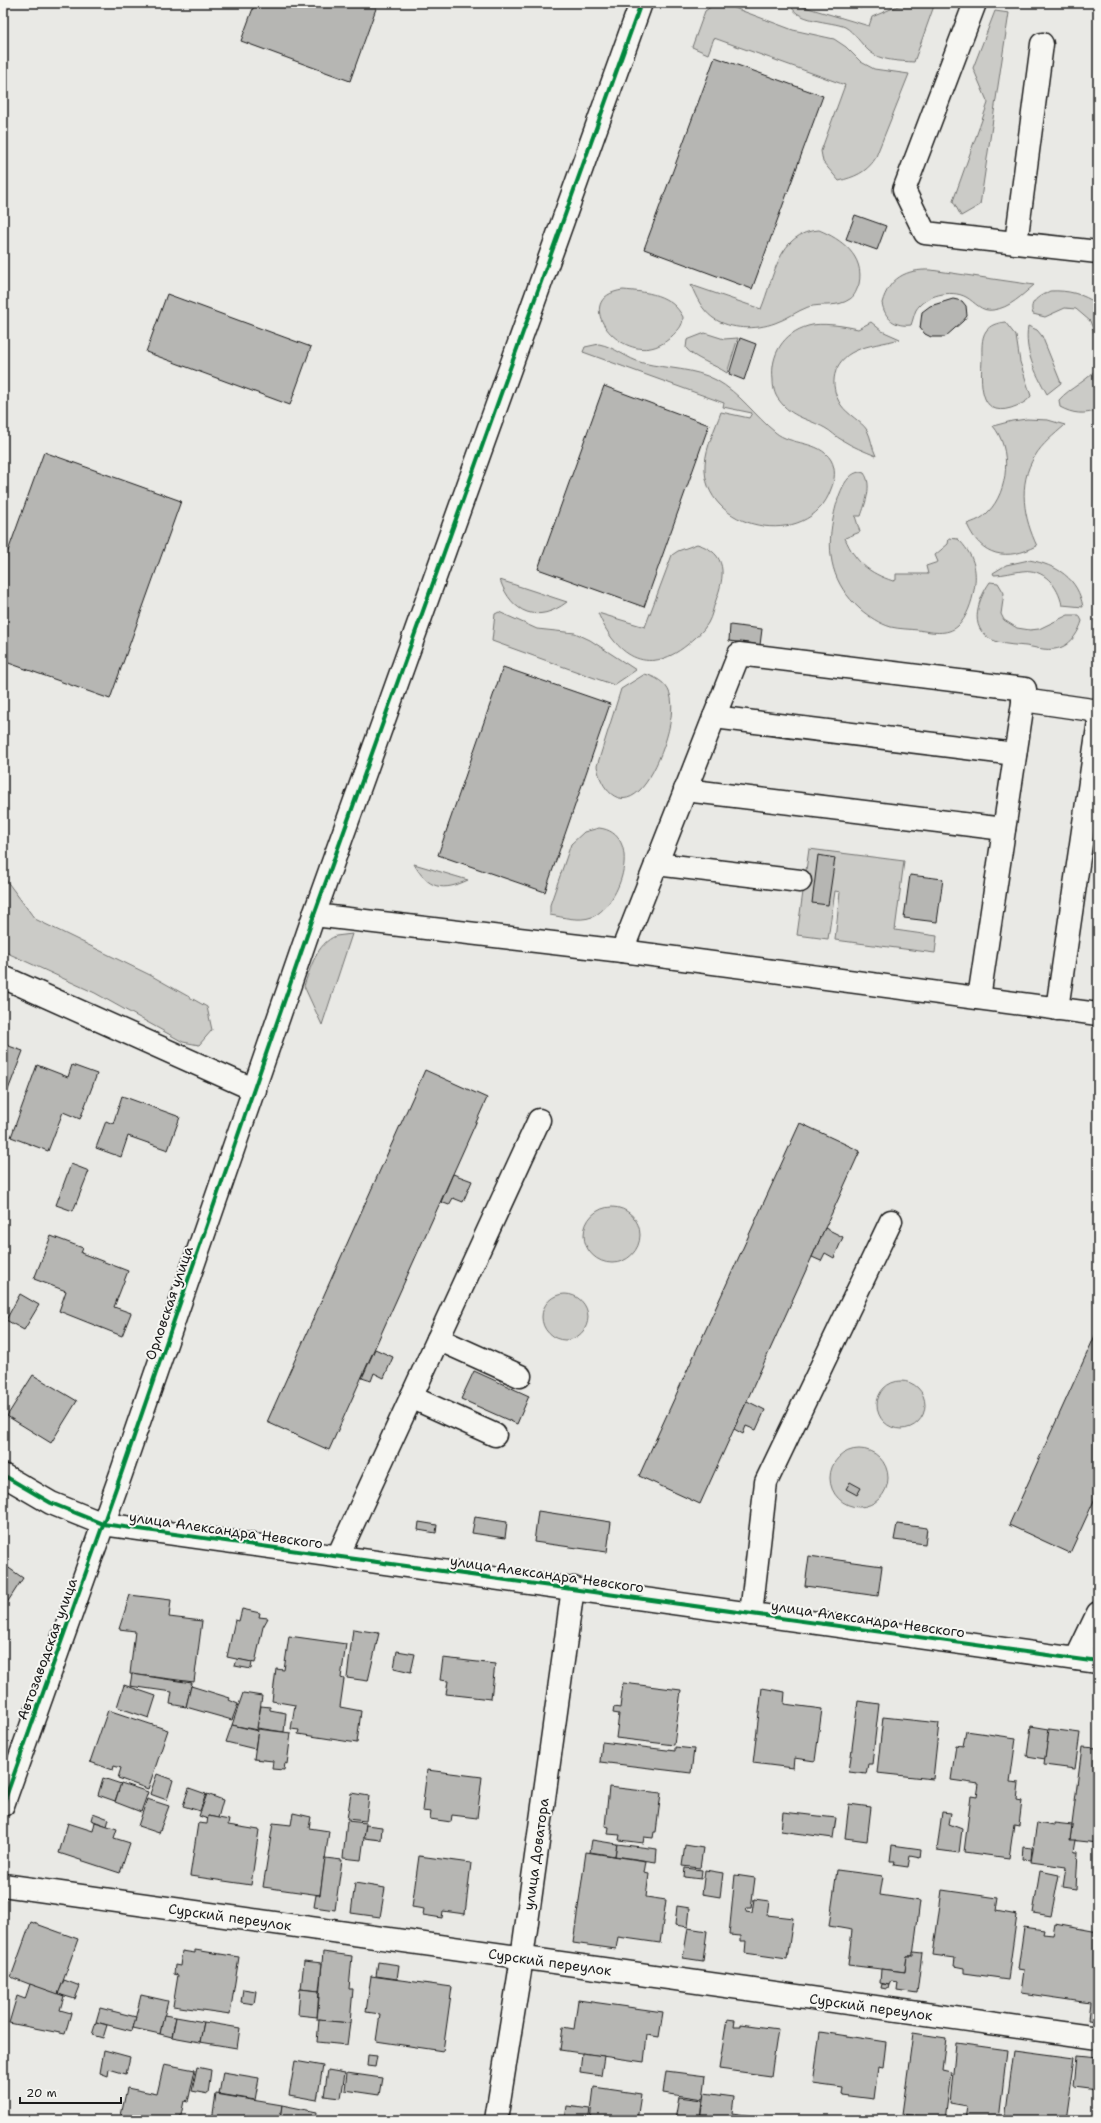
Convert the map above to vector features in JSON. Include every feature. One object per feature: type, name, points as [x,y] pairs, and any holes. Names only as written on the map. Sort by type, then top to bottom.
[{"type":"street","name":"Орловская улица","points":[[103,1524],[255,1090],[314,915],[641,3]]},
{"type":"street","points":[[975,3],[904,190],[926,233],[1098,252]]},
{"type":"street","points":[[1016,243],[1042,44]]},
{"type":"street","points":[[622,951],[739,654],[1025,689],[979,998]]},
{"type":"street","points":[[1023,700],[1092,710],[1098,717]]},
{"type":"street","points":[[714,717],[1015,754]]},
{"type":"street","points":[[1057,1009],[1098,727]]},
{"type":"street","points":[[685,790],[1004,829]]},
{"type":"street","points":[[656,864],[800,881]]},
{"type":"street","points":[[314,915],[622,951],[1098,1014]]},
{"type":"street","points":[[3,977],[255,1090]]},
{"type":"street","points":[[338,1556],[539,1120]]},
{"type":"street","points":[[751,1614],[766,1482],[891,1221]]},
{"type":"street","points":[[438,1339],[520,1376]]},
{"type":"street","points":[[411,1397],[495,1435]]},
{"type":"street","name":"улица Александра Невского","points":[[3,1475],[51,1503],[103,1524],[1098,1662]]},
{"type":"street","name":"Автозаводская улица","points":[[3,1805],[103,1524]]},
{"type":"street","name":"улица Доватора","points":[[496,2120],[522,1958],[573,1588]]},
{"type":"street","points":[[1076,1659],[1098,1612]]},
{"type":"street","name":"Сурский переулок","points":[[3,1885],[1098,2038]]},
{"type":"shaded area","points":[[791,3],[869,26],[872,17],[905,3],[935,3],[914,62],[890,60],[879,57],[869,51],[845,27],[814,20],[798,14],[793,9]]},
{"type":"shaded area","points":[[715,4],[724,4],[793,30],[834,39],[846,47],[861,62],[874,69],[909,74],[875,159],[868,168],[855,176],[839,181],[823,162],[821,151],[845,85],[714,38],[708,54],[692,47],[705,11]]},
{"type":"shaded area","points":[[995,11],[1009,13],[980,205],[961,216],[953,201],[988,103],[973,68]]},
{"type":"shaded area","points":[[819,230],[843,244],[855,257],[860,274],[859,284],[852,298],[845,302],[808,307],[775,323],[752,328],[736,327],[720,322],[709,315],[700,303],[691,285],[761,309],[774,271],[786,248],[794,239],[805,233]]},
{"type":"shaded area","points":[[931,270],[1034,285],[1010,304],[999,309],[985,310],[966,297],[946,294],[932,297],[920,305],[916,310],[911,325],[900,325],[888,318],[883,309],[882,303],[885,294],[894,281],[906,273]]},
{"type":"shaded area","points":[[623,290],[649,293],[672,303],[683,317],[682,324],[671,337],[654,347],[637,348],[622,342],[609,332],[601,319],[600,306],[606,296]]},
{"type":"shaded area","points":[[1050,291],[1075,293],[1098,304],[1098,342],[1090,321],[1076,309],[1065,308],[1045,317],[1033,314],[1032,306],[1034,302],[1039,297]]},
{"type":"shaded area","points":[[871,322],[882,331],[900,339],[865,347],[848,355],[837,367],[834,382],[837,397],[841,405],[867,430],[876,456],[850,445],[825,428],[789,411],[776,395],[773,371],[776,354],[780,346],[799,329],[813,325],[826,324],[858,329]]},
{"type":"shaded area","points":[[1005,322],[1016,336],[1020,362],[1031,396],[1020,405],[1000,410],[992,408],[984,395],[981,377],[982,344],[984,334],[990,327]]},
{"type":"shaded area","points":[[1028,326],[1037,330],[1042,336],[1061,383],[1047,394],[1038,378],[1029,353],[1027,335]]},
{"type":"shaded area","points":[[705,333],[724,339],[738,338],[727,373],[694,355],[686,348],[687,340]]},
{"type":"shaded area","points":[[599,344],[643,363],[690,371],[708,376],[733,391],[775,432],[789,439],[819,449],[826,454],[833,463],[834,478],[831,489],[819,509],[802,521],[781,526],[759,525],[738,518],[720,505],[708,487],[705,464],[711,438],[721,412],[749,418],[752,413],[723,407],[724,403],[583,352],[585,347]]},
{"type":"shaded area","points":[[1098,366],[1098,410],[1088,413],[1079,413],[1060,407],[1059,400],[1063,395],[1090,376]]},
{"type":"shaded area","points":[[1027,419],[1048,420],[1065,425],[1048,440],[1035,456],[1029,467],[1026,478],[1024,501],[1032,536],[1037,546],[1015,554],[996,553],[987,549],[980,543],[973,535],[967,524],[976,521],[988,512],[995,503],[1004,481],[1006,469],[1003,446],[999,435],[993,426]]},
{"type":"shaded area","points":[[860,472],[864,473],[867,478],[868,489],[861,516],[855,516],[860,532],[845,538],[853,554],[864,566],[884,578],[893,581],[896,580],[896,574],[928,574],[926,566],[938,562],[935,555],[948,544],[949,538],[958,539],[971,556],[975,569],[974,590],[966,614],[958,626],[954,629],[944,632],[933,632],[887,626],[874,620],[863,612],[843,589],[837,579],[833,568],[830,544],[836,505],[845,483],[854,474]]},
{"type":"shaded area","points":[[697,544],[714,553],[722,566],[719,591],[708,623],[695,638],[672,655],[658,660],[645,660],[634,657],[623,650],[613,640],[598,613],[645,627],[672,555],[678,551]]},
{"type":"shaded area","points":[[1029,560],[1049,565],[1065,574],[1076,588],[1083,607],[1062,605],[1053,585],[1043,575],[1037,572],[1022,571],[1001,575],[994,575],[993,573],[1006,565]]},
{"type":"shaded area","points":[[500,580],[567,602],[546,613],[536,614],[527,612],[519,608],[511,601]]},
{"type":"shaded area","points":[[990,582],[998,583],[1004,593],[1001,614],[1004,620],[1017,628],[1030,630],[1039,629],[1068,615],[1079,615],[1082,621],[1077,633],[1066,645],[1053,649],[1005,644],[988,638],[982,632],[978,624],[977,616],[981,599]]},
{"type":"shaded area","points":[[499,612],[537,629],[575,633],[590,640],[636,670],[614,685],[492,641],[495,614]]},
{"type":"shaded area","points":[[645,674],[656,678],[663,683],[670,694],[672,704],[668,731],[659,759],[646,783],[631,797],[617,797],[611,794],[602,782],[597,766],[621,689]]},
{"type":"shaded area","points":[[599,828],[613,833],[621,842],[624,855],[623,870],[619,884],[612,898],[603,910],[592,917],[571,919],[550,915],[550,905],[571,844],[584,832]]},
{"type":"shaded area","points":[[809,849],[904,861],[895,930],[937,936],[935,953],[835,940],[840,892],[835,891],[828,939],[797,935]]},
{"type":"shaded area","points":[[414,864],[468,880],[451,886],[437,886],[425,879]]},
{"type":"shaded area","points":[[3,876],[35,919],[150,975],[207,1007],[212,1030],[199,1045],[183,1042],[95,993],[3,951]]},
{"type":"shaded area","points":[[352,934],[322,1025],[304,986],[315,957],[324,944],[329,939],[336,936]]},
{"type":"shaded area","points":[[606,1207],[618,1207],[628,1211],[636,1219],[640,1229],[640,1241],[636,1251],[628,1259],[618,1263],[606,1263],[596,1259],[588,1251],[584,1241],[584,1229],[588,1219],[596,1211]]},
{"type":"shaded area","points":[[570,1294],[582,1300],[587,1308],[587,1326],[582,1334],[574,1339],[560,1340],[548,1334],[543,1326],[542,1312],[548,1300],[556,1295]]},
{"type":"shaded area","points":[[896,1381],[906,1381],[918,1388],[925,1400],[925,1410],[918,1422],[906,1429],[896,1429],[888,1425],[881,1418],[877,1410],[877,1400],[881,1392],[888,1385]]},
{"type":"shaded area","points":[[859,1449],[870,1451],[883,1462],[886,1467],[888,1478],[886,1489],[875,1502],[870,1505],[859,1507],[848,1505],[835,1494],[832,1489],[830,1478],[832,1467],[843,1454],[848,1451]]},
{"type":"building","points":[[3,3],[7,3],[3,13]]},
{"type":"building","points":[[255,3],[378,3],[350,81],[241,41]]},
{"type":"building","points":[[848,3],[862,3],[861,8]]},
{"type":"building","points":[[715,57],[823,96],[752,289],[644,249]]},
{"type":"building","points":[[855,215],[886,226],[877,250],[846,239]]},
{"type":"building","points":[[167,294],[311,347],[290,405],[146,352]]},
{"type":"building","points":[[953,299],[962,301],[966,306],[967,316],[963,321],[945,337],[931,337],[925,334],[920,328],[922,312],[930,306]]},
{"type":"building","points":[[740,338],[756,344],[744,380],[729,374]]},
{"type":"building","points":[[604,386],[709,425],[644,607],[538,569]]},
{"type":"building","points":[[44,452],[181,501],[110,699],[3,661],[3,565]]},
{"type":"building","points":[[730,625],[762,629],[760,645],[729,641]]},
{"type":"building","points":[[503,667],[610,704],[545,892],[438,855]]},
{"type":"building","points":[[818,855],[835,858],[828,905],[812,903]]},
{"type":"building","points":[[910,875],[943,879],[937,922],[904,918]]},
{"type":"building","points":[[3,1044],[23,1051],[3,1103]]},
{"type":"building","points":[[37,1065],[68,1077],[72,1065],[97,1074],[80,1119],[63,1112],[48,1151],[11,1137]]},
{"type":"building","points":[[425,1070],[487,1098],[329,1450],[267,1422]]},
{"type":"building","points":[[122,1096],[180,1117],[168,1150],[128,1136],[121,1157],[96,1148],[106,1121],[113,1124]]},
{"type":"building","points":[[800,1123],[860,1151],[700,1504],[639,1476]]},
{"type":"building","points":[[71,1164],[89,1171],[73,1211],[56,1205]]},
{"type":"building","points":[[453,1174],[472,1181],[463,1202],[453,1198],[449,1205],[441,1202]]},
{"type":"building","points":[[3,1200],[6,1202],[3,1211]]},
{"type":"building","points":[[825,1228],[843,1237],[834,1258],[825,1253],[821,1261],[812,1257]]},
{"type":"building","points":[[51,1236],[83,1248],[81,1253],[128,1271],[114,1307],[131,1313],[122,1336],[59,1311],[66,1291],[34,1279]]},
{"type":"building","points":[[20,1294],[39,1305],[24,1330],[6,1320]]},
{"type":"building","points":[[1098,1329],[1098,1492],[1070,1553],[1009,1525]]},
{"type":"building","points":[[375,1349],[393,1357],[384,1378],[374,1373],[371,1381],[362,1378]]},
{"type":"building","points":[[474,1371],[529,1396],[517,1424],[461,1399]]},
{"type":"building","points":[[33,1375],[77,1401],[51,1443],[7,1416]]},
{"type":"building","points":[[747,1401],[765,1410],[756,1430],[746,1426],[743,1434],[734,1429]]},
{"type":"building","points":[[850,1482],[861,1488],[857,1495],[846,1489]]},
{"type":"building","points":[[538,1511],[611,1522],[607,1552],[534,1542]]},
{"type":"building","points":[[475,1517],[507,1522],[505,1538],[472,1533]]},
{"type":"building","points":[[419,1522],[437,1525],[436,1533],[418,1530]]},
{"type":"building","points":[[897,1524],[927,1528],[925,1544],[894,1540]]},
{"type":"building","points":[[809,1556],[882,1566],[878,1596],[805,1586]]},
{"type":"building","points":[[3,1564],[23,1578],[3,1609]]},
{"type":"building","points":[[130,1595],[171,1600],[169,1617],[202,1621],[194,1682],[130,1674],[135,1631],[119,1629]]},
{"type":"building","points":[[242,1609],[260,1613],[259,1617],[268,1618],[263,1627],[255,1663],[227,1657],[235,1620],[239,1621]]},
{"type":"building","points":[[353,1629],[379,1633],[368,1681],[347,1678]]},
{"type":"building","points":[[289,1636],[346,1644],[341,1678],[344,1679],[340,1707],[361,1711],[357,1743],[298,1734],[299,1730],[291,1729],[295,1705],[272,1701],[276,1669],[284,1670]]},
{"type":"building","points":[[397,1651],[415,1654],[411,1672],[394,1668]]},
{"type":"building","points":[[443,1658],[495,1664],[491,1699],[446,1694],[448,1681],[440,1680]]},
{"type":"building","points":[[237,1659],[252,1662],[251,1669],[235,1666]]},
{"type":"building","points":[[132,1674],[192,1683],[186,1707],[170,1704],[172,1692],[130,1686]]},
{"type":"building","points":[[623,1683],[681,1690],[674,1745],[616,1738],[619,1714],[613,1713],[614,1707],[620,1708]]},
{"type":"building","points":[[124,1685],[156,1696],[149,1718],[117,1707]]},
{"type":"building","points":[[191,1686],[230,1698],[229,1700],[238,1704],[232,1720],[186,1707]]},
{"type":"building","points":[[762,1688],[785,1692],[784,1704],[822,1709],[815,1761],[794,1758],[793,1768],[753,1763]]},
{"type":"building","points":[[243,1693],[262,1696],[257,1730],[232,1725]]},
{"type":"building","points":[[858,1701],[879,1704],[872,1764],[868,1764],[866,1774],[849,1772]]},
{"type":"building","points":[[261,1706],[270,1707],[270,1710],[286,1713],[284,1732],[257,1728]]},
{"type":"building","points":[[108,1710],[168,1730],[148,1789],[118,1778],[121,1768],[114,1766],[113,1770],[90,1762]]},
{"type":"building","points":[[883,1717],[939,1723],[933,1779],[877,1773]]},
{"type":"building","points":[[232,1725],[258,1731],[255,1749],[226,1742]]},
{"type":"building","points":[[1031,1726],[1049,1729],[1045,1759],[1027,1756]]},
{"type":"building","points":[[258,1729],[291,1733],[287,1764],[285,1763],[284,1770],[272,1769],[273,1761],[254,1759]]},
{"type":"building","points":[[1049,1729],[1080,1733],[1075,1769],[1044,1765]]},
{"type":"building","points":[[966,1731],[1016,1738],[1010,1782],[1019,1783],[1017,1800],[1022,1801],[1019,1825],[1014,1824],[1009,1858],[964,1852],[971,1796],[977,1797],[979,1784],[951,1780],[956,1745],[963,1746]]},
{"type":"building","points":[[602,1742],[675,1751],[675,1747],[694,1749],[691,1773],[600,1762]]},
{"type":"building","points":[[1082,1747],[1098,1748],[1098,1843],[1070,1840]]},
{"type":"building","points":[[427,1770],[482,1777],[477,1818],[452,1815],[451,1822],[430,1819],[431,1812],[422,1811]]},
{"type":"building","points":[[157,1774],[173,1780],[167,1800],[150,1794]]},
{"type":"building","points":[[103,1778],[121,1784],[115,1801],[98,1795]]},
{"type":"building","points":[[121,1783],[148,1792],[141,1812],[115,1802]]},
{"type":"building","points":[[609,1787],[661,1793],[656,1832],[654,1832],[653,1838],[644,1837],[643,1843],[619,1840],[620,1835],[608,1834],[609,1827],[605,1826]]},
{"type":"building","points":[[189,1788],[206,1794],[200,1811],[183,1806]]},
{"type":"building","points":[[351,1793],[369,1796],[366,1821],[347,1819]]},
{"type":"building","points":[[207,1794],[223,1800],[218,1818],[208,1816],[208,1819],[199,1816]]},
{"type":"building","points":[[147,1799],[169,1806],[159,1833],[138,1826]]},
{"type":"building","points":[[849,1804],[871,1807],[867,1841],[845,1838]]},
{"type":"building","points":[[783,1812],[836,1818],[833,1838],[781,1831]]},
{"type":"building","points":[[942,1812],[951,1813],[949,1824],[962,1829],[959,1853],[937,1850]]},
{"type":"building","points":[[93,1813],[109,1819],[107,1826],[91,1820]]},
{"type":"building","points":[[293,1813],[311,1817],[309,1828],[329,1831],[320,1895],[263,1887],[273,1823],[291,1825]]},
{"type":"building","points":[[208,1816],[229,1820],[228,1825],[259,1830],[251,1885],[190,1876],[198,1823],[207,1824]]},
{"type":"building","points":[[347,1821],[366,1823],[361,1860],[343,1858]]},
{"type":"building","points":[[95,1822],[117,1829],[114,1838],[130,1843],[120,1873],[59,1853],[68,1823],[93,1831]]},
{"type":"building","points":[[1037,1823],[1054,1826],[1054,1823],[1072,1825],[1070,1840],[1076,1840],[1074,1852],[1078,1852],[1076,1889],[1063,1887],[1066,1867],[1031,1862]]},
{"type":"building","points":[[366,1825],[382,1827],[381,1840],[364,1838]]},
{"type":"building","points":[[592,1840],[617,1844],[615,1856],[590,1852]]},
{"type":"building","points":[[617,1844],[657,1849],[656,1862],[615,1856]]},
{"type":"building","points":[[685,1845],[703,1848],[700,1868],[682,1866]]},
{"type":"building","points":[[892,1845],[921,1849],[920,1858],[910,1856],[908,1867],[894,1865],[895,1861],[890,1861]]},
{"type":"building","points":[[1023,1847],[1032,1848],[1031,1860],[1022,1859]]},
{"type":"building","points":[[586,1852],[646,1861],[644,1873],[649,1874],[646,1897],[666,1900],[660,1943],[618,1937],[616,1949],[573,1943]]},
{"type":"building","points":[[419,1856],[471,1863],[465,1914],[443,1911],[442,1918],[423,1915],[424,1909],[412,1907]]},
{"type":"building","points":[[325,1858],[342,1860],[335,1910],[314,1907],[316,1895],[320,1895]]},
{"type":"building","points":[[685,1868],[702,1870],[701,1879],[684,1877]]},
{"type":"building","points":[[705,1870],[723,1873],[720,1897],[702,1894]]},
{"type":"building","points":[[837,1870],[883,1876],[880,1895],[920,1901],[913,1956],[907,1956],[905,1972],[848,1965],[852,1930],[829,1926]]},
{"type":"building","points":[[1040,1871],[1059,1875],[1051,1916],[1033,1913]]},
{"type":"building","points":[[735,1875],[755,1878],[751,1908],[747,1908],[746,1912],[752,1913],[754,1899],[769,1901],[767,1915],[793,1918],[787,1959],[745,1953],[746,1941],[741,1941],[741,1936],[729,1935]]},
{"type":"building","points":[[355,1883],[385,1888],[380,1917],[351,1913]]},
{"type":"building","points":[[942,1890],[998,1898],[996,1911],[1017,1915],[1008,1979],[964,1973],[964,1968],[954,1966],[955,1958],[933,1955]]},
{"type":"building","points":[[677,1906],[690,1908],[688,1927],[675,1925]]},
{"type":"building","points":[[31,1922],[78,1939],[58,1995],[11,1977]]},
{"type":"building","points":[[1055,1924],[1098,1932],[1098,2021],[1088,2020],[1090,2003],[1021,1993],[1024,1970],[1018,1969],[1024,1927],[1044,1930],[1043,1934],[1053,1935]]},
{"type":"building","points":[[688,1928],[707,1931],[703,1961],[683,1958]]},
{"type":"building","points":[[195,1950],[239,1957],[230,2014],[173,2006],[178,1975],[174,1974],[175,1965],[180,1966],[182,1951],[195,1953]]},
{"type":"building","points":[[323,1952],[352,1956],[349,1989],[353,1989],[350,2023],[317,2020]]},
{"type":"building","points":[[913,1952],[922,1953],[917,1993],[897,1990],[898,1982],[891,1981],[889,1985],[880,1983],[881,1969],[905,1972],[907,1956],[913,1956]]},
{"type":"building","points":[[304,1961],[322,1963],[319,1991],[301,1989]]},
{"type":"building","points":[[378,1962],[399,1965],[397,1979],[376,1976]]},
{"type":"building","points":[[371,1976],[452,1987],[443,2051],[376,2041],[380,2014],[366,2012]]},
{"type":"building","points":[[64,1980],[80,1986],[75,1999],[58,1994]]},
{"type":"building","points":[[30,1984],[64,1996],[60,2010],[71,2013],[65,2034],[9,2023],[17,1996],[25,1999]]},
{"type":"building","points":[[882,1984],[889,1985],[888,1989],[881,1988]]},
{"type":"building","points":[[243,1989],[256,1991],[254,2004],[241,2002]]},
{"type":"building","points":[[300,1989],[319,1991],[317,2017],[298,2015]]},
{"type":"building","points":[[141,1995],[168,2001],[160,2034],[133,2028]]},
{"type":"building","points":[[578,2000],[663,2012],[659,2037],[647,2035],[644,2062],[560,2050],[563,2027],[574,2029]]},
{"type":"building","points":[[100,2008],[136,2017],[132,2031],[96,2022]]},
{"type":"building","points":[[164,2015],[176,2017],[172,2037],[160,2034]]},
{"type":"building","points":[[176,2017],[204,2022],[200,2042],[172,2037]]},
{"type":"building","points":[[727,2019],[735,2020],[734,2026],[740,2026],[740,2024],[778,2029],[771,2076],[719,2069]]},
{"type":"building","points":[[319,2020],[350,2023],[347,2045],[317,2042]]},
{"type":"building","points":[[96,2022],[107,2025],[103,2038],[92,2035]]},
{"type":"building","points":[[204,2022],[240,2028],[237,2048],[200,2042]]},
{"type":"building","points":[[820,2032],[886,2042],[883,2068],[878,2067],[874,2099],[842,2095],[843,2088],[813,2084]]},
{"type":"building","points":[[913,2033],[946,2038],[942,2070],[951,2072],[945,2120],[902,2114]]},
{"type":"building","points":[[956,2043],[1007,2050],[999,2120],[965,2120],[967,2106],[950,2103]]},
{"type":"building","points":[[104,2050],[130,2057],[126,2074],[109,2069],[108,2076],[100,2073]]},
{"type":"building","points":[[1014,2050],[1074,2058],[1065,2120],[1005,2120]]},
{"type":"building","points":[[582,2053],[604,2056],[601,2076],[580,2073]]},
{"type":"building","points":[[368,2055],[377,2056],[375,2067],[367,2066]]},
{"type":"building","points":[[1077,2056],[1098,2058],[1098,2090],[1074,2087]]},
{"type":"building","points":[[295,2061],[323,2066],[317,2100],[289,2095]]},
{"type":"building","points":[[164,2064],[195,2070],[188,2102],[184,2101],[180,2120],[120,2120],[127,2088],[157,2094]]},
{"type":"building","points":[[197,2067],[211,2070],[208,2094],[192,2091]]},
{"type":"building","points":[[328,2070],[345,2073],[341,2098],[324,2096]]},
{"type":"building","points":[[666,2071],[706,2076],[703,2099],[663,2093]]},
{"type":"building","points":[[223,2072],[259,2078],[255,2100],[219,2094]]},
{"type":"building","points":[[347,2073],[382,2078],[379,2095],[345,2090]]},
{"type":"building","points":[[594,2087],[641,2094],[637,2120],[590,2120]]},
{"type":"building","points":[[1098,2091],[1098,2118],[1095,2117]]},
{"type":"building","points":[[704,2093],[734,2097],[732,2113],[760,2117],[760,2120],[700,2120]]},
{"type":"building","points":[[216,2094],[282,2105],[280,2120],[212,2120]]},
{"type":"building","points":[[679,2097],[702,2100],[700,2120],[675,2120]]},
{"type":"building","points":[[282,2105],[317,2112],[316,2120],[280,2120]]},
{"type":"building","points":[[567,2106],[590,2109],[588,2120],[565,2120]]},
{"type":"cycle path","points":[[3,1805],[121,1474],[314,915],[641,3]]},
{"type":"cycle path","points":[[3,1475],[51,1503],[103,1524],[1098,1662]]}]
